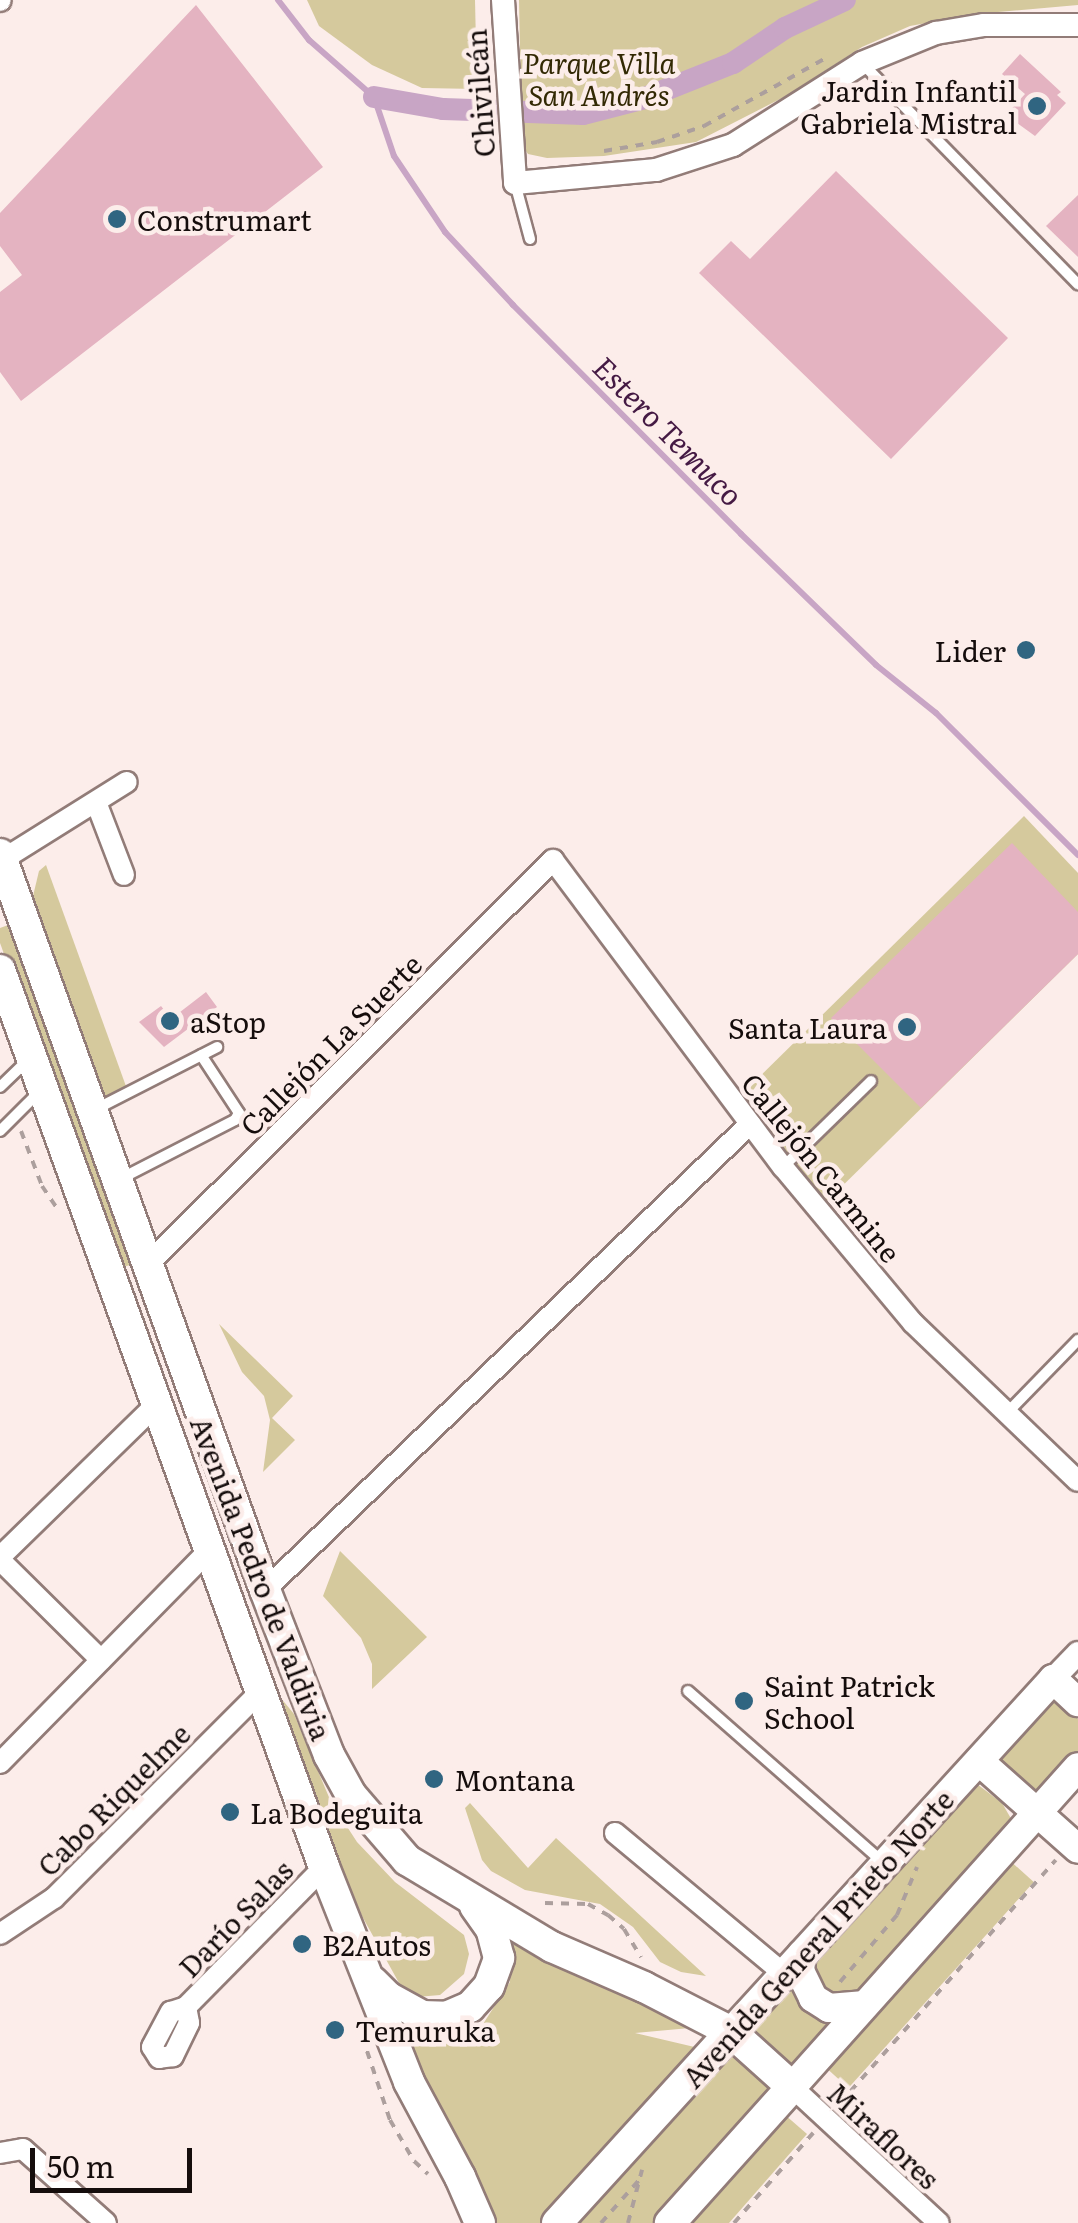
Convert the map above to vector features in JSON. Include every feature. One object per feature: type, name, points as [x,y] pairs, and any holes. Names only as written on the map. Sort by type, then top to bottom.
[{"type":"main road","name":"Avenida Pedro de Valdivia","points":[[1,857],[90,1113],[265,1590],[329,1755],[351,1795],[407,1860],[552,1946],[731,2032],[792,2087]]},
{"type":"main road","name":"Avenida Pedro de Valdivia","points":[[0,970],[258,1694],[324,1867],[408,2082],[480,2223]]},
{"type":"main road","points":[[156,1404],[186,1410],[204,1424]]},
{"type":"main road","points":[[1054,1679],[1078,1702]]},
{"type":"main road","name":"Avenida General Prieto Norte","points":[[557,2223],[1054,1679]]},
{"type":"main road","points":[[979,1760],[1074,1846]]},
{"type":"main road","points":[[670,2223],[1078,1767]]},
{"type":"main road","points":[[371,1980],[409,2011],[434,2018],[470,2007],[481,1998],[496,1972],[498,1946],[483,1913],[466,1898]]},
{"type":"main road","points":[[793,1964],[804,1987],[821,2004],[843,2010],[865,2005]]},
{"type":"street","name":"Chivilcán","points":[[503,0],[515,182]]},
{"type":"street","points":[[515,182],[656,170],[733,145],[862,64],[914,40],[960,28],[1078,25]]},
{"type":"street","points":[[1,857],[127,782]]},
{"type":"street","points":[[96,802],[124,875]]},
{"type":"street","name":"Callejón Carmine","points":[[553,860],[783,1167],[913,1323],[1078,1481]]},
{"type":"street","name":"Callejón La Suerte","points":[[146,1266],[553,860]]},
{"type":"street","points":[[265,1590],[750,1124]]},
{"type":"street","points":[[101,1660],[0,1559],[156,1404]]},
{"type":"street","points":[[0,1763],[209,1550]]},
{"type":"street","name":"Avenida General Prieto Norte","points":[[1054,1679],[1078,1652]]},
{"type":"street","name":"Cabo Riquelme","points":[[0,1934],[54,1898],[258,1694]]},
{"type":"street","points":[[615,1834],[793,1964]]},
{"type":"street","name":"Darío Salas","points":[[186,2007],[324,1867]]},
{"type":"street","name":"Miraflores","points":[[792,2087],[939,2223]]},
{"type":"street","points":[[0,2153],[23,2149],[106,2223]]},
{"type":"lane","points":[[862,64],[1078,284]]},
{"type":"lane","points":[[515,182],[530,240]]},
{"type":"lane","points":[[90,1113],[216,1047]]},
{"type":"lane","points":[[115,1182],[234,1120],[240,1112],[202,1055]]},
{"type":"lane","points":[[0,1087],[32,1056]]},
{"type":"lane","points":[[783,1167],[872,1081]]},
{"type":"lane","points":[[0,1131],[44,1086]]},
{"type":"lane","points":[[1007,1413],[1078,1340]]},
{"type":"lane","points":[[688,1690],[884,1864]]},
{"type":"path","points":[[734,2223],[1074,1846]]},
{"type":"path","points":[[821,2004],[897,1916],[918,1866]]},
{"type":"path","points":[[546,1904],[588,1904],[624,1928],[641,1956]]},
{"type":"path","points":[[601,2223],[639,2180]]},
{"type":"path","points":[[628,2223],[634,2211]]},
{"type":"green space","points":[[307,0],[475,0],[477,89],[422,88],[372,65],[319,26]]},
{"type":"green space","name":"Parque Villa San Andrés","points":[[519,0],[1078,0],[1078,5],[975,14],[910,26],[862,47],[786,96],[696,142],[604,156],[547,158],[528,154],[522,145]]},
{"type":"green space","name":"Santa Laura","points":[[1024,816],[1078,873],[1078,954],[823,1205],[737,1099]]},
{"type":"green space","points":[[46,865],[127,1089],[102,1102],[33,896],[39,871]]},
{"type":"green space","points":[[11,924],[133,1264],[120,1268],[0,943],[0,928]]},
{"type":"green space","points":[[219,1324],[293,1396],[272,1418],[295,1440],[263,1472],[270,1420],[264,1396],[242,1372]]},
{"type":"green space","points":[[340,1551],[427,1637],[372,1689],[372,1664],[361,1638],[323,1596]]},
{"type":"green space","points":[[262,1675],[294,1714],[331,1802],[357,1842],[395,1882],[464,1935],[469,1954],[464,1974],[440,1995],[417,1997],[404,1992],[362,1916]]},
{"type":"green space","points":[[1052,1695],[1078,1719],[1078,1762],[1043,1801],[993,1757]]},
{"type":"green space","points":[[973,1781],[1002,1803],[1017,1829],[794,2074],[747,2030]]},
{"type":"green space","points":[[470,1803],[528,1868],[556,1838],[706,1976],[681,1972],[660,1962],[633,1927],[600,1904],[525,1890],[491,1871],[482,1860],[465,1808]]},
{"type":"green space","points":[[1007,1858],[1034,1882],[848,2088],[822,2064]]},
{"type":"green space","points":[[509,1940],[531,1954],[701,2027],[635,2033],[703,2049],[543,2223],[489,2223],[393,2024],[455,2034],[483,2024],[510,1982]]},
{"type":"green space","points":[[729,2051],[776,2094],[659,2223],[573,2223]]},
{"type":"green space","points":[[784,2114],[807,2134],[729,2223],[687,2223]]},
{"type":"building","points":[[196,5],[323,167],[21,401],[0,372],[0,292],[22,275],[0,246],[0,213]]},
{"type":"building","points":[[1020,54],[1061,92],[1057,95],[1066,103],[1035,136],[1006,115],[1025,94],[1002,74]]},
{"type":"building","points":[[836,171],[1008,338],[891,459],[699,273],[731,241],[750,259]]},
{"type":"building","points":[[1078,195],[1078,257],[1046,226]]},
{"type":"building","points":[[1012,843],[1078,912],[1078,954],[921,1108],[831,1018]]},
{"type":"building","name":"aStop","points":[[206,992],[217,1007],[164,1047],[139,1022],[161,1006],[171,1019]]},
{"type":"waterway","name":"Estero Temuco","points":[[278,0],[309,40],[374,97],[394,156],[445,232],[513,305],[741,534],[876,665],[936,713],[1078,855]]},
{"type":"waterway","points":[[374,97],[443,109],[583,114],[645,98],[733,63],[785,28],[845,0]]},
{"type":"place","name":"Jardin Infantil Gabriela Mistral","points":[[1037,106]]},
{"type":"place","name":"Construmart","points":[[117,219]]},
{"type":"place","name":"Lider","points":[[1026,650]]},
{"type":"place","name":"aStop","points":[[170,1021]]},
{"type":"place","name":"Santa Laura","points":[[907,1027]]},
{"type":"place","name":"Saint Patrick School","points":[[744,1701]]},
{"type":"place","name":"Montana","points":[[434,1779]]},
{"type":"place","name":"La Bodeguita","points":[[230,1812]]},
{"type":"place","name":"B2Autos","points":[[302,1944]]},
{"type":"place","name":"Temuruka","points":[[335,2030]]}]
